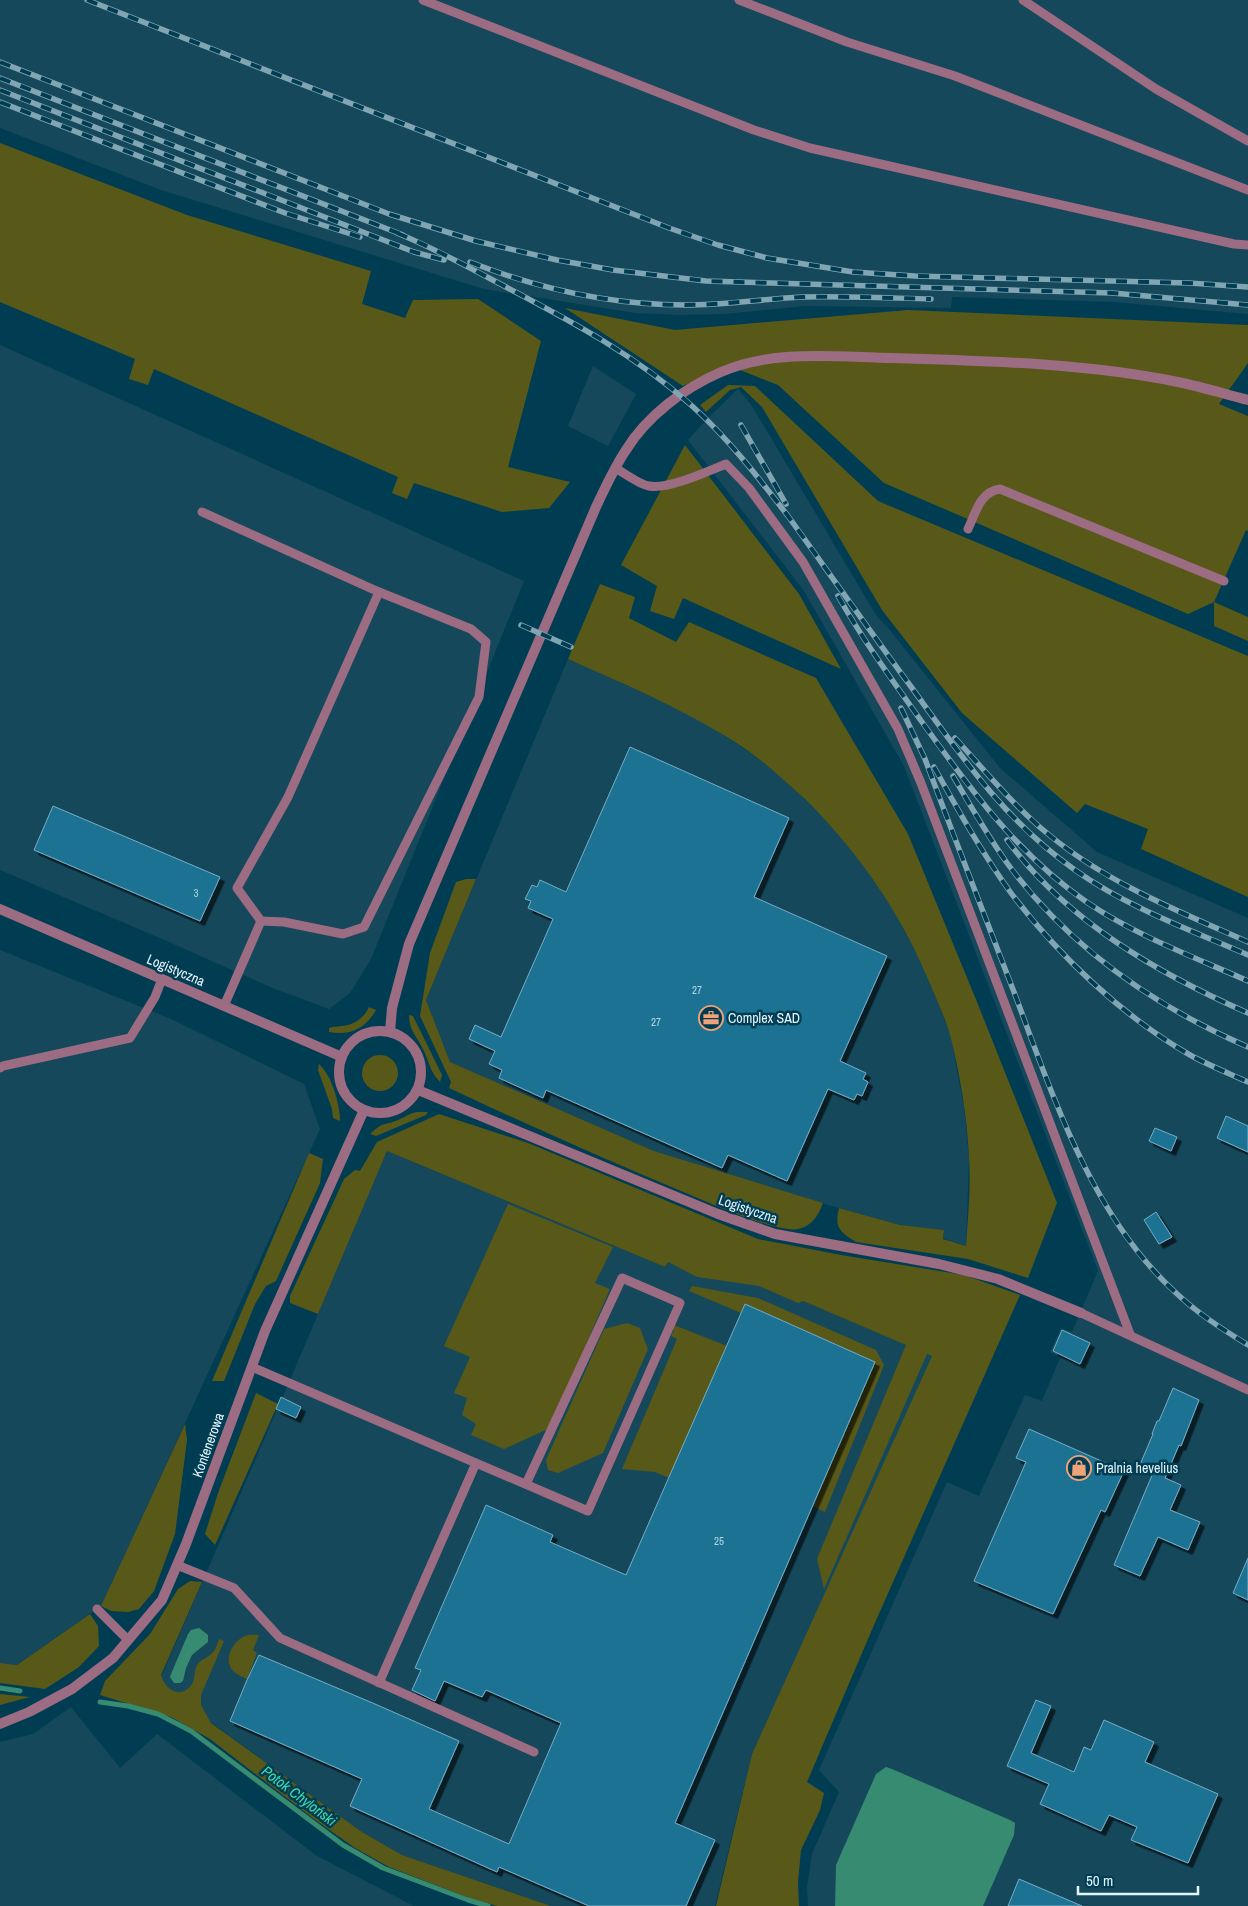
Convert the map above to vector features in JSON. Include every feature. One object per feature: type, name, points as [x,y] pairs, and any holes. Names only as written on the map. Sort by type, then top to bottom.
[{"type":"street","points":[[390,1032],[394,999],[409,944],[588,524],[615,468],[627,448],[646,424],[669,403],[720,372],[744,364],[777,358],[820,356],[990,361],[1087,369],[1178,382],[1248,400]]},
{"type":"street","name":"Logistyczna","points":[[0,909],[342,1056]]},
{"type":"street","points":[[380,1031],[390,1032],[409,1042],[416,1051],[422,1072],[418,1090],[410,1101],[402,1108],[381,1114],[364,1110],[352,1102],[345,1094],[339,1073],[342,1056],[359,1037],[380,1031]]},
{"type":"street","name":"Logistyczna","points":[[418,1090],[718,1214],[775,1234],[939,1264],[998,1279],[1081,1313]]},
{"type":"street","name":"Kontenerowa","points":[[0,1724],[29,1712],[72,1689],[113,1658],[162,1600],[273,1313],[364,1110]]},
{"type":"lane","points":[[423,0],[745,126],[810,148],[1215,240],[1248,245]]},
{"type":"lane","points":[[739,0],[846,42],[955,76],[1248,190]]},
{"type":"lane","points":[[1023,0],[1156,89],[1248,141]]},
{"type":"lane","points":[[615,468],[648,486],[661,486],[684,480],[726,464],[749,488],[803,562],[898,729],[921,783],[1130,1334]]},
{"type":"lane","points":[[968,529],[983,497],[992,490],[1000,489],[1224,581]]},
{"type":"lane","points":[[202,512],[379,592],[472,629],[486,642],[479,697],[364,927],[343,934],[284,922],[261,922]]},
{"type":"lane","points":[[261,922],[237,888],[288,797],[379,592]]},
{"type":"lane","points":[[224,1006],[261,922]]},
{"type":"lane","points":[[0,1068],[130,1038],[162,979]]},
{"type":"lane","points":[[252,1367],[588,1511],[680,1303],[622,1278],[526,1484]]},
{"type":"lane","points":[[1081,1313],[1248,1390]]},
{"type":"lane","points":[[379,1683],[476,1463]]},
{"type":"lane","points":[[177,1565],[234,1588],[280,1638],[534,1752]]},
{"type":"lane","points":[[97,1609],[128,1640]]},
{"type":"shaded area","points":[[0,0],[1248,0],[1248,314],[1114,302],[952,297],[951,308],[805,306],[725,314],[678,315],[635,313],[484,289],[161,190],[0,128]]},
{"type":"shaded area","points":[[0,143],[187,215],[371,271],[362,304],[405,318],[413,300],[478,299],[541,341],[508,467],[570,482],[549,508],[502,512],[414,483],[407,499],[392,493],[398,477],[154,369],[148,385],[129,379],[135,359],[0,302]]},
{"type":"shaded area","points":[[565,308],[675,330],[908,310],[1248,325],[1248,363],[1219,404],[1248,416],[1248,531],[1246,530],[1214,602],[1188,614],[884,483],[778,385],[727,365],[683,386]]},
{"type":"shaded area","points":[[0,345],[524,581],[371,959],[350,993],[329,1009],[270,987],[0,870]]},
{"type":"shaded area","points":[[593,366],[636,394],[608,446],[568,426]]},
{"type":"shaded area","points":[[728,385],[755,386],[878,501],[1248,656],[1248,897],[1141,849],[1148,829],[1085,804],[1077,813],[962,713],[882,610],[762,407],[741,387],[730,390],[706,412],[700,405]]},
{"type":"shaded area","points":[[738,389],[752,406],[876,615],[1000,768],[1097,852],[1248,918],[1248,1906],[808,1906],[807,1887],[812,1854],[839,1792],[819,1770],[947,1482],[979,1496],[1025,1395],[1042,1401],[1060,1358],[1050,1352],[1061,1328],[1072,1332],[1098,1271],[904,766],[804,591],[688,440]]},
{"type":"shaded area","points":[[685,445],[799,594],[841,669],[683,598],[674,619],[650,611],[657,586],[621,565]]},
{"type":"shaded area","points":[[600,584],[635,597],[629,618],[676,642],[689,622],[816,678],[908,834],[1057,1203],[1028,1278],[968,1259],[856,1242],[840,1229],[837,1220],[839,1208],[900,1225],[944,1230],[943,1239],[966,1246],[970,1168],[968,1142],[960,1080],[946,1024],[922,964],[880,889],[845,843],[806,800],[747,750],[726,736],[660,701],[568,659]]},
{"type":"shaded area","points":[[1214,602],[1248,617],[1248,641],[1214,626]]},
{"type":"shaded area","name":"Complex SAD","points":[[568,659],[700,720],[748,751],[783,778],[834,828],[886,897],[920,959],[950,1033],[964,1107],[969,1158],[966,1246],[943,1238],[944,1230],[900,1225],[654,1151],[450,1062],[426,1000]]},
{"type":"shaded area","points":[[476,879],[426,1000],[450,1062],[654,1151],[823,1203],[814,1220],[807,1226],[798,1229],[776,1227],[762,1223],[715,1206],[601,1157],[449,1088],[451,1082],[420,1016],[430,953],[456,882]]},
{"type":"shaded area","points":[[0,950],[171,1019],[304,1084],[320,1129],[101,1606],[17,1665],[0,1663]]},
{"type":"shaded area","points":[[369,1007],[376,1010],[367,1022],[356,1030],[344,1033],[329,1032],[329,1028],[351,1024],[358,1020]]},
{"type":"shaded area","points":[[409,1015],[413,1016],[442,1075],[440,1082],[432,1071],[424,1051],[412,1030]]},
{"type":"shaded area","points":[[380,1055],[392,1061],[398,1073],[392,1085],[380,1091],[368,1085],[362,1073],[368,1061]]},
{"type":"shaded area","points":[[319,1064],[328,1076],[334,1091],[339,1107],[340,1121],[333,1118],[332,1109],[318,1070]]},
{"type":"shaded area","points":[[417,1112],[428,1112],[426,1115],[376,1136],[370,1134],[381,1125]]},
{"type":"shaded area","points":[[439,1114],[528,1143],[758,1239],[964,1275],[1020,1295],[874,1625],[807,1782],[824,1793],[820,1810],[801,1850],[798,1882],[799,1906],[716,1906],[752,1754],[932,1356],[927,1354],[824,1589],[817,1559],[906,1345],[803,1301],[798,1303],[759,1286],[697,1277],[668,1262],[665,1267],[387,1151],[318,1314],[290,1303],[290,1296],[344,1179],[355,1170],[360,1171],[377,1142]]},
{"type":"shaded area","points":[[387,1151],[665,1267],[681,1236],[803,1301],[932,1356],[852,1540],[752,1754],[715,1906],[551,1906],[402,1855],[362,1832],[158,1684]]},
{"type":"shaded area","points":[[309,1153],[323,1159],[320,1183],[276,1281],[266,1286],[255,1304],[224,1381],[212,1381]]},
{"type":"shaded area","points":[[508,1204],[613,1247],[595,1283],[610,1289],[550,1428],[504,1449],[471,1435],[476,1424],[462,1415],[467,1398],[454,1393],[470,1357],[444,1346]]},
{"type":"shaded area","points":[[692,1286],[758,1298],[876,1350],[884,1365],[825,1512],[813,1506],[875,1362],[745,1304],[741,1313],[689,1291]]},
{"type":"shaded area","points":[[627,1323],[640,1328],[648,1349],[603,1453],[558,1473],[548,1470],[546,1460],[604,1329]]},
{"type":"shaded area","points":[[674,1325],[727,1346],[669,1478],[655,1472],[622,1469],[677,1339],[671,1336]]},
{"type":"shaded area","points":[[256,1393],[278,1404],[215,1545],[205,1534],[218,1493]]},
{"type":"shaded area","points":[[185,1424],[187,1440],[175,1534],[154,1591],[139,1609],[128,1612],[111,1611],[101,1606]]},
{"type":"shaded area","points":[[190,1581],[202,1582],[161,1675],[170,1689],[178,1692],[188,1689],[193,1682],[195,1670],[200,1661],[213,1652],[219,1639],[224,1641],[201,1695],[201,1705],[211,1723],[362,1832],[402,1855],[551,1906],[497,1906],[472,1899],[389,1867],[355,1848],[314,1819],[210,1739],[171,1717],[100,1695],[105,1681],[150,1634],[178,1589]]},
{"type":"shaded area","points":[[90,1614],[98,1626],[99,1646],[79,1667],[45,1689],[0,1683],[0,1663],[17,1665]]},
{"type":"shaded area","points":[[199,1628],[208,1635],[208,1642],[192,1655],[183,1681],[174,1683],[170,1677],[188,1634],[191,1630]]},
{"type":"shaded area","points":[[259,1635],[253,1650],[257,1653],[247,1679],[234,1672],[230,1667],[230,1652],[235,1643],[243,1637]]},
{"type":"shaded area","points":[[0,1694],[30,1697],[0,1705]]},
{"type":"shaded area","points":[[71,1707],[120,1768],[157,1734],[317,1856],[414,1906],[0,1906],[0,1742],[33,1734]]},
{"type":"shaded area","points":[[886,1767],[1015,1823],[1014,1835],[983,1906],[835,1906],[836,1865],[876,1774]]},
{"type":"building","points":[[630,747],[789,818],[754,897],[887,956],[840,1061],[866,1073],[863,1079],[868,1082],[862,1096],[857,1094],[854,1100],[828,1089],[787,1181],[728,1155],[722,1168],[546,1090],[543,1098],[499,1078],[502,1070],[489,1064],[495,1051],[469,1039],[475,1025],[501,1037],[553,919],[528,908],[531,901],[525,899],[532,885],[537,887],[540,880],[566,892]]},
{"type":"building","points":[[53,806],[220,877],[200,921],[34,850]]},
{"type":"building","points":[[1226,1116],[1248,1126],[1248,1152],[1217,1138]]},
{"type":"building","points":[[1155,1128],[1177,1137],[1171,1151],[1149,1141]]},
{"type":"building","points":[[1156,1212],[1172,1237],[1159,1244],[1144,1220]]},
{"type":"building","points":[[745,1304],[875,1362],[675,1823],[715,1840],[686,1906],[589,1906],[499,1867],[497,1872],[350,1806],[362,1779],[230,1721],[259,1655],[459,1741],[429,1809],[509,1844],[561,1723],[486,1690],[482,1697],[444,1681],[435,1701],[412,1690],[421,1670],[415,1668],[486,1505],[553,1535],[550,1542],[626,1575]]},
{"type":"building","points":[[1062,1330],[1090,1343],[1080,1364],[1053,1351]]},
{"type":"building","points":[[1173,1388],[1199,1400],[1181,1446],[1179,1445],[1165,1478],[1181,1485],[1170,1510],[1200,1522],[1188,1550],[1158,1537],[1140,1576],[1114,1565],[1153,1473],[1139,1467],[1157,1421],[1159,1421]]},
{"type":"building","points":[[281,1397],[301,1407],[296,1418],[276,1409]]},
{"type":"building","points":[[1029,1429],[1124,1471],[1105,1512],[1101,1510],[1053,1614],[974,1581],[1026,1462],[1016,1458]]},
{"type":"building","points":[[1248,1558],[1248,1600],[1233,1593]]},
{"type":"building","points":[[1036,1700],[1051,1706],[1031,1753],[1074,1772],[1084,1747],[1091,1750],[1104,1720],[1154,1742],[1145,1762],[1218,1794],[1188,1863],[1131,1840],[1137,1827],[1109,1815],[1101,1831],[1040,1804],[1049,1784],[1007,1766]]},
{"type":"building","points":[[1019,1879],[1082,1906],[1008,1906]]},
{"type":"waterway","name":"Potok Chyloński","points":[[0,1688],[20,1691]]},
{"type":"waterway","name":"Potok Chyloński","points":[[100,1702],[128,1706],[158,1714],[191,1731],[343,1845],[383,1868],[488,1906]]},
{"type":"railway","points":[[87,0],[669,228],[718,245],[767,258],[853,272],[915,276],[1189,283],[1248,287]]},
{"type":"railway","points":[[0,62],[389,214],[476,241],[557,260],[613,270],[706,281],[1112,293],[1248,305]]},
{"type":"railway","points":[[0,78],[403,235]]},
{"type":"railway","points":[[0,90],[414,252],[444,260]]},
{"type":"railway","points":[[0,102],[285,213],[360,237]]},
{"type":"railway","points":[[397,233],[452,258],[578,326],[648,370],[670,387],[704,417],[742,458],[788,516],[967,763],[1006,809],[1027,830],[1075,870],[1137,907],[1248,955]]},
{"type":"railway","points":[[470,262],[522,280],[576,294],[630,302],[685,305],[802,297],[931,299]]},
{"type":"railway","points":[[741,425],[786,504]]},
{"type":"railway","points":[[838,596],[878,660],[958,772],[997,820],[1040,864],[1088,903],[1126,926],[1248,981]]},
{"type":"railway","points":[[521,625],[571,647]]},
{"type":"railway","points":[[901,708],[925,759],[1060,1112],[1097,1191],[1120,1227],[1146,1261],[1175,1292],[1201,1314],[1248,1345]]},
{"type":"railway","points":[[955,738],[1023,812],[1071,851],[1094,867],[1144,895],[1248,942]]},
{"type":"railway","points":[[934,767],[1000,878],[1029,916],[1070,961],[1116,1003],[1165,1039],[1197,1059],[1248,1082]]},
{"type":"railway","points":[[953,776],[1007,863],[1031,893],[1085,947],[1115,971],[1179,1013],[1248,1047]]},
{"type":"railway","points":[[1007,840],[1057,896],[1116,942],[1180,980],[1248,1013]]},
{"type":"place","name":"Complex SAD","points":[[711,1018]]},
{"type":"place","name":"Pralnia hevelius","points":[[1079,1468]]}]
